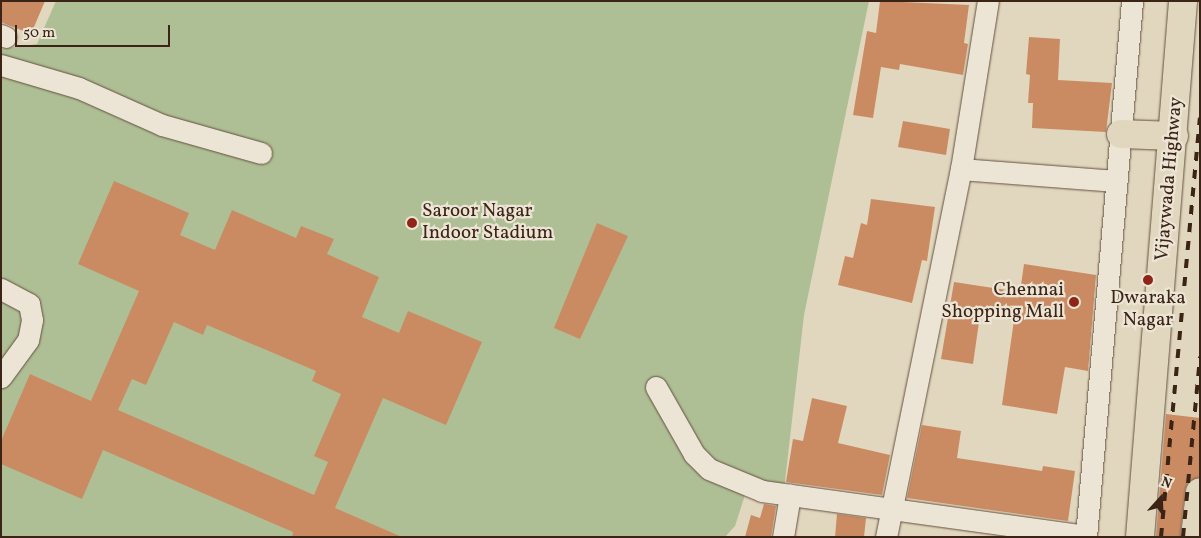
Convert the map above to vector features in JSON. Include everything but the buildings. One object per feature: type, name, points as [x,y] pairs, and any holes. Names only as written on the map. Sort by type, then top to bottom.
[{"type":"highway","name":"Vijaywada Highway","points":[[1140,537],[1174,136],[1183,1]]},
{"type":"highway","points":[[1121,134],[1174,136]]},
{"type":"highway","points":[[1196,537],[1200,492]]},
{"type":"street","points":[[886,537],[889,509],[961,169],[988,1]]},
{"type":"street","points":[[656,387],[694,454],[709,468],[762,491],[1086,536],[1132,1]]},
{"type":"street","points":[[1,65],[79,88],[162,124],[261,153]]},
{"type":"street","points":[[961,169],[1116,181]]},
{"type":"street","points":[[1,289],[29,304],[32,320],[28,340],[1,377]]},
{"type":"street","points":[[782,537],[790,495]]},
{"type":"green space","name":"Saroor Nagar Indoor Stadium","points":[[56,1],[869,1],[804,315],[783,499],[746,492],[735,526],[725,537],[1,537],[1,49],[37,44]]},
{"type":"railway","points":[[1161,537],[1200,118]]},
{"type":"railway","points":[[1183,537],[1200,357]]},
{"type":"place","name":"Saroor Nagar Indoor Stadium","points":[[412,223]]},
{"type":"place","name":"Dwaraka Nagar","points":[[1148,280]]},
{"type":"place","name":"Chennai Shopping Mall","points":[[1074,302]]}]
